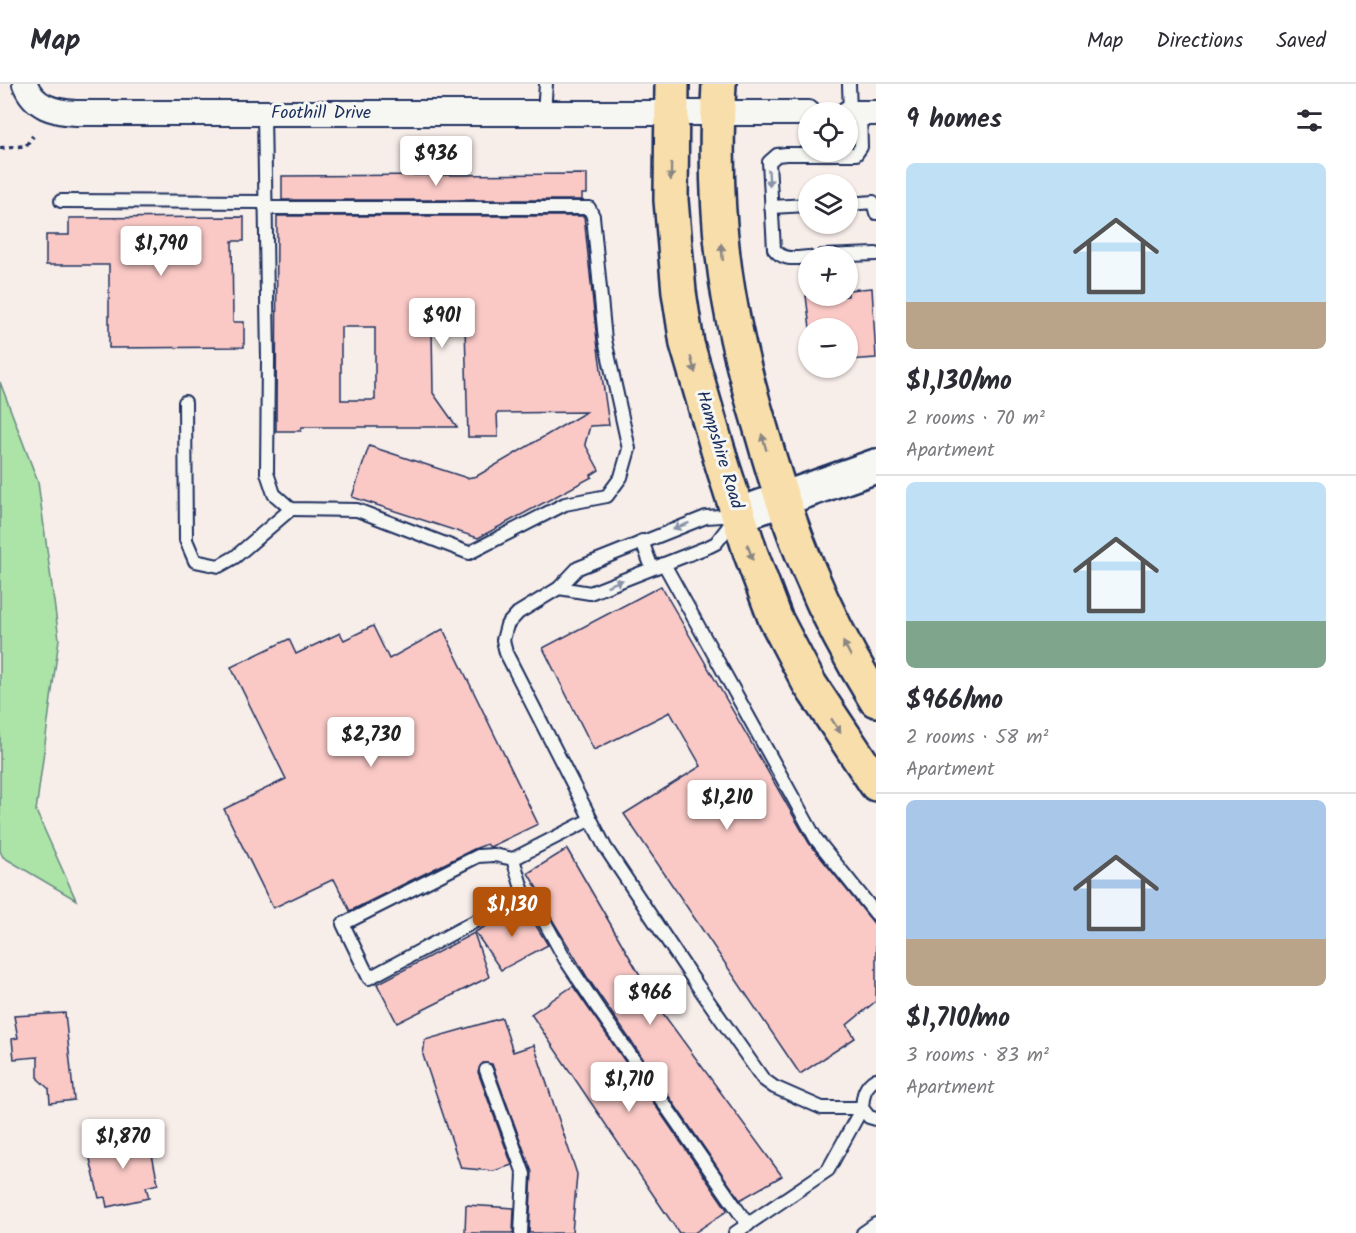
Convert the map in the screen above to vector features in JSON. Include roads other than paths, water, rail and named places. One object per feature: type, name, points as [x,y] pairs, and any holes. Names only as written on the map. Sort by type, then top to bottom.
[{"type":"main road","name":"Hampshire Road","points":[[672,99],[671,200],[687,344],[738,515],[759,575],[785,636],[809,683],[876,784]]},
{"type":"main road","points":[[718,99],[718,206],[723,257],[750,392],[780,498],[819,597],[876,700]]},
{"type":"street","name":"Foothill Drive","points":[[25,84],[36,101],[47,108],[62,112],[544,114],[672,99],[718,99],[798,111]]},
{"type":"street","points":[[738,515],[780,498],[876,466]]},
{"type":"lane","points":[[544,114],[546,84]]},
{"type":"lane","points":[[849,84],[855,102]]},
{"type":"lane","points":[[61,201],[265,205],[589,208],[593,216],[606,340],[629,448],[621,477],[607,496],[565,504],[469,553],[357,510],[291,509],[274,494],[267,473],[265,205],[264,113]]},
{"type":"lane","points":[[858,113],[861,147],[858,151]]},
{"type":"lane","points":[[798,154],[773,157],[768,167],[774,249],[780,256],[798,257]]},
{"type":"lane","points":[[858,203],[873,202],[876,213]]},
{"type":"lane","points":[[771,207],[798,206]]},
{"type":"lane","points":[[858,255],[876,254]]},
{"type":"lane","points":[[185,402],[186,540],[195,561],[219,566],[235,556],[291,509]]},
{"type":"lane","points":[[738,515],[706,517],[578,568],[559,588],[518,613],[507,625],[503,640],[506,653],[589,820],[695,982],[764,1079],[774,1087],[822,1108],[862,1107]]},
{"type":"lane","points":[[559,588],[590,592],[717,543],[738,515]]},
{"type":"lane","points":[[642,541],[816,839],[876,914]]},
{"type":"lane","points":[[524,895],[369,978],[344,924],[478,856],[494,855],[513,859],[589,820]]},
{"type":"lane","points":[[513,859],[524,895],[536,906],[590,998],[748,1225]]},
{"type":"lane","points":[[486,1070],[524,1174],[520,1233]]},
{"type":"lane","points":[[735,1233],[828,1170],[862,1107],[863,1093],[869,1083],[876,1079]]},
{"type":"lane","points":[[862,1107],[869,1117],[876,1119]]},
{"type":"lane","points":[[863,1233],[876,1224]]}]
